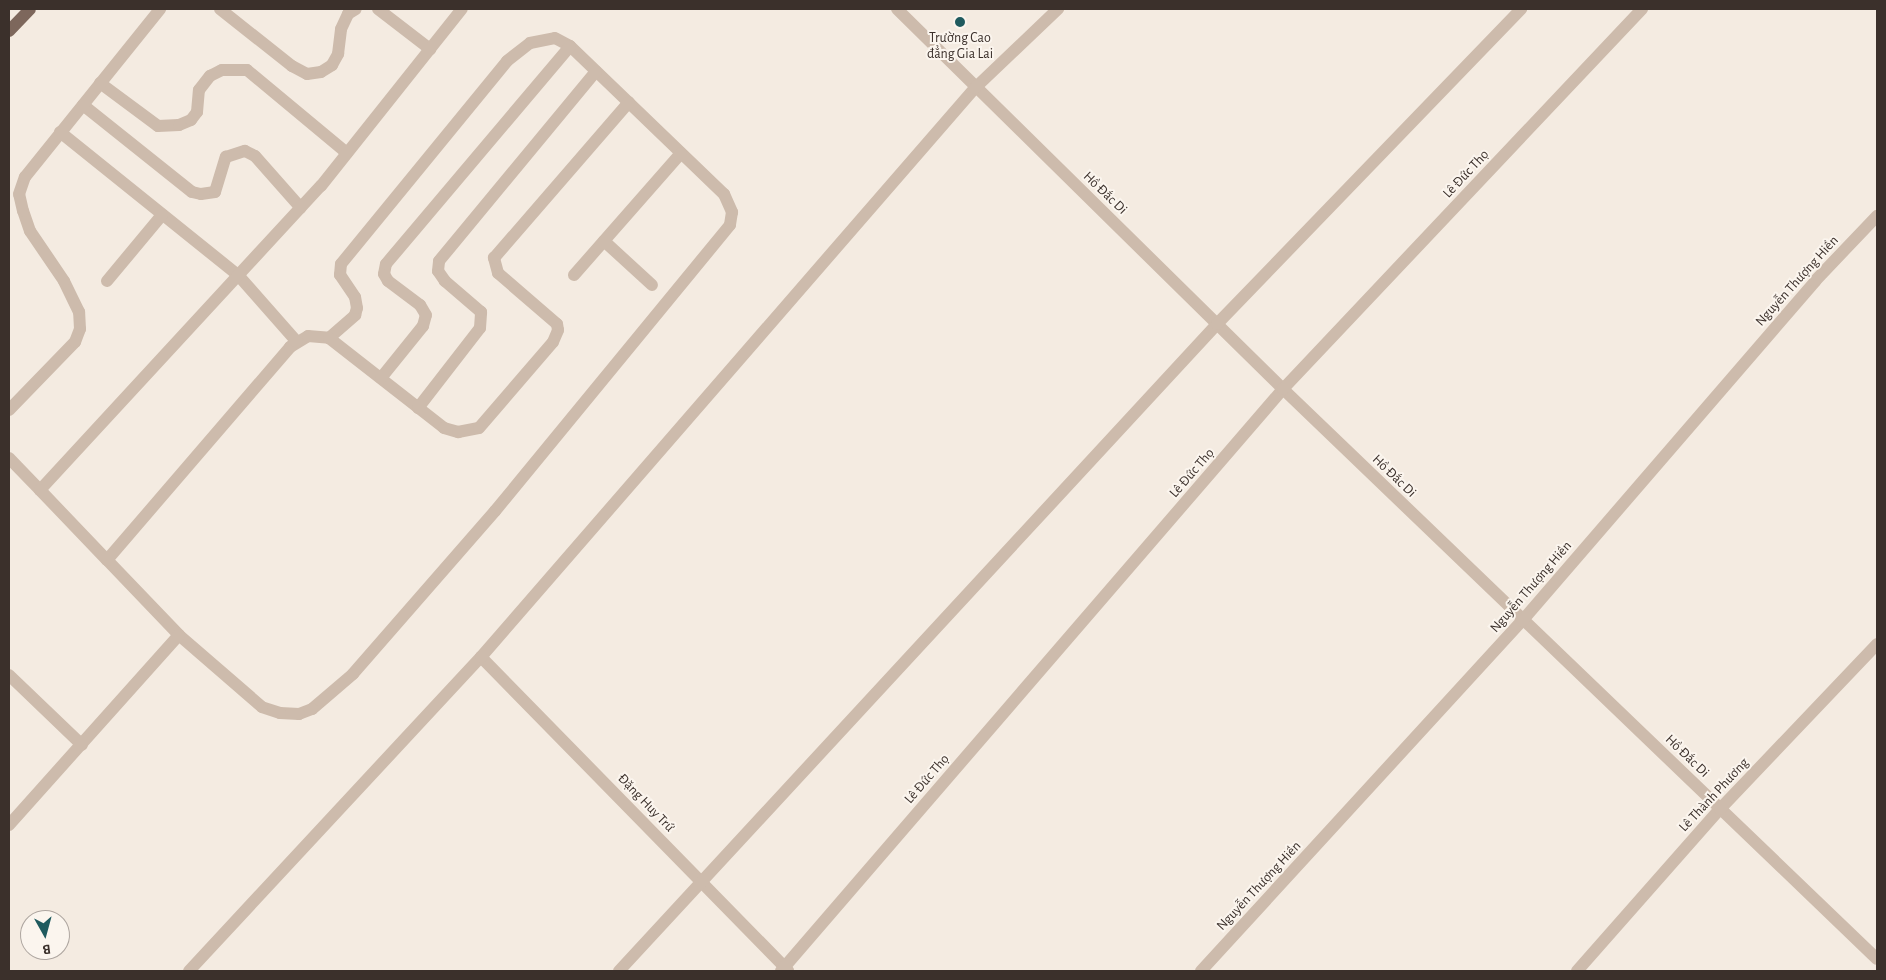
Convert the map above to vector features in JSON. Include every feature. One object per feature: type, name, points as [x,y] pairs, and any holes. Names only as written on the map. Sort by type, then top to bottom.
[{"type":"main road","points":[[9,31],[30,9]]},
{"type":"street","points":[[9,410],[76,342],[80,329],[78,312],[64,281],[30,231],[19,194],[25,177],[160,9]]},
{"type":"street","points":[[220,9],[292,66],[307,74],[321,72],[332,65],[338,54],[341,29],[348,14],[356,9]]},
{"type":"street","points":[[378,9],[430,49]]},
{"type":"street","points":[[40,490],[300,208],[347,153],[462,9]]},
{"type":"street","name":"Hồ Đắc Di","points":[[896,9],[1283,390],[1877,959]]},
{"type":"street","points":[[189,971],[481,657],[975,88],[1058,9]]},
{"type":"street","points":[[619,971],[1217,324],[1520,9]]},
{"type":"street","name":"Lê Đức Thọ","points":[[784,970],[1283,390],[1642,9]]},
{"type":"street","points":[[9,458],[179,635],[262,706],[280,713],[299,714],[312,709],[353,674],[495,511],[730,225],[732,212],[724,194],[570,46],[555,38],[530,44],[508,61],[432,150],[341,264],[340,275],[355,297],[358,308],[330,338]]},
{"type":"street","points":[[380,378],[423,326],[426,315],[420,305],[388,281],[384,274],[386,264],[570,46]]},
{"type":"street","points":[[100,83],[158,126],[180,125],[197,112],[200,90],[210,76],[222,70],[247,70],[347,153]]},
{"type":"street","points":[[418,408],[480,328],[481,312],[445,280],[438,271],[439,261],[596,71]]},
{"type":"street","points":[[107,560],[297,342],[308,336],[330,338],[444,428],[458,432],[473,431],[479,428],[553,342],[557,324],[498,273],[494,258],[629,102]]},
{"type":"street","points":[[83,105],[192,192],[201,194],[214,192],[226,157],[245,151],[255,156],[300,208]]},
{"type":"street","points":[[60,132],[238,275],[297,342]]},
{"type":"street","points":[[574,275],[682,153]]},
{"type":"street","points":[[107,281],[162,215]]},
{"type":"street","name":"Nguyễn Thượng Hiền","points":[[1201,971],[1522,621],[1815,281],[1877,216]]},
{"type":"street","points":[[604,241],[652,285]]},
{"type":"street","points":[[9,825],[179,635]]},
{"type":"street","name":"Lê Thành Phương","points":[[1577,971],[1720,809],[1877,644]]},
{"type":"street","name":"Đặng Huy Trứ","points":[[481,657],[702,882],[784,970]]},
{"type":"street","points":[[9,675],[82,744]]},
{"type":"place","name":"Trường Cao đẳng Gia Lai","points":[[960,22]]}]
